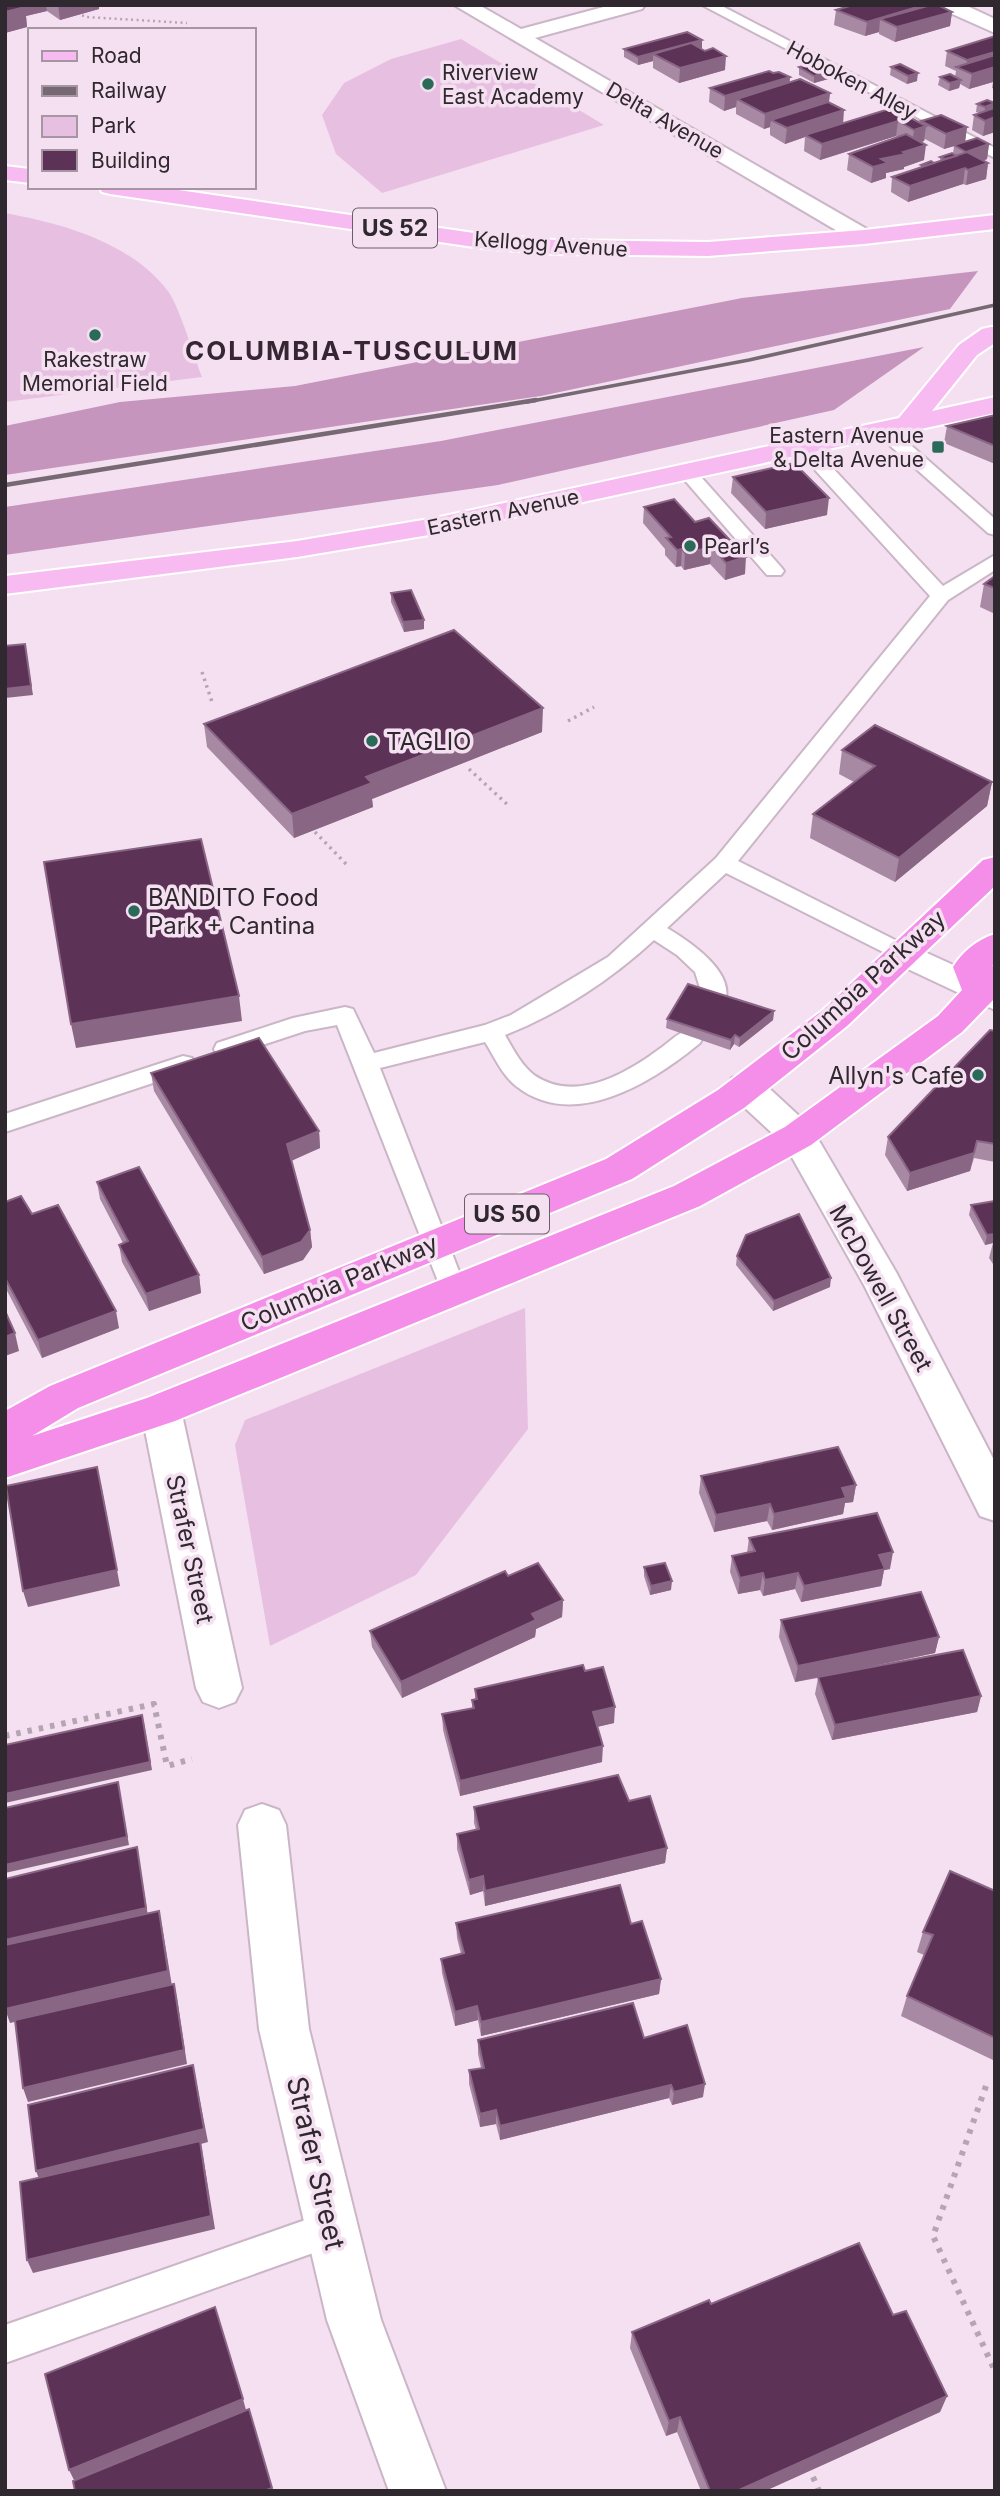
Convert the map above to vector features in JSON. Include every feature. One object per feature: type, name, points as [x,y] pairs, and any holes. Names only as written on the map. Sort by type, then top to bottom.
[{"type":"highway","name":"Columbia Parkway","points":[[5,1431],[64,1397],[619,1168],[745,1087],[835,1018],[905,954],[960,897],[995,867]]},
{"type":"highway","points":[[990,989],[970,967],[995,945]]},
{"type":"highway","name":"Columbia Parkway","points":[[5,1461],[161,1410],[687,1196],[797,1136],[950,1024],[990,989]]},
{"type":"main road","points":[[5,173],[28,176]]},
{"type":"main road","name":"Kellogg Avenue","points":[[124,189],[481,241],[555,247],[708,248],[864,237],[995,222]]},
{"type":"main road","points":[[896,427],[968,351],[993,331]]},
{"type":"main road","name":"Eastern Avenue","points":[[5,585],[297,549],[410,530],[995,405]]},
{"type":"street","name":"Delta Avenue","points":[[464,5],[864,237]]},
{"type":"street","points":[[519,36],[635,5]]},
{"type":"street","points":[[948,5],[995,27]]},
{"type":"street","points":[[905,954],[990,989]]},
{"type":"street","name":"McDowell Street","points":[[745,1087],[797,1136],[882,1282],[995,1504]]},
{"type":"street","name":"Strafer Street","points":[[161,1410],[219,1688]]},
{"type":"street","name":"Strafer Street","points":[[262,1825],[284,2029],[354,2320],[418,2491]]},
{"type":"lane","name":"Hoboken Alley","points":[[709,5],[995,154]]},
{"type":"lane","points":[[896,427],[995,529]]},
{"type":"lane","points":[[807,446],[822,467],[941,596]]},
{"type":"lane","points":[[688,472],[774,570]]},
{"type":"lane","points":[[366,1063],[491,1032],[519,1021],[616,961],[724,863],[941,596],[995,561]]},
{"type":"lane","points":[[724,863],[905,954]]},
{"type":"lane","points":[[653,929],[694,955],[709,975],[715,989],[714,1001]]},
{"type":"lane","points":[[5,1123],[301,1024],[345,1015],[454,1292]]},
{"type":"lane","points":[[491,1032],[525,1081],[559,1096],[587,1096],[617,1084],[663,1061],[691,1037]]},
{"type":"lane","points":[[5,2344],[331,2229]]},
{"type":"path","points":[[71,10],[86,17],[187,23]]},
{"type":"path","points":[[202,673],[213,705]]},
{"type":"path","points":[[568,721],[594,707]]},
{"type":"path","points":[[469,769],[509,806]]},
{"type":"path","points":[[315,832],[349,867]]},
{"type":"path","points":[[5,1736],[154,1704],[167,1766],[192,1759]]},
{"type":"path","points":[[986,2086],[933,2236],[995,2371]]},
{"type":"path","points":[[813,2477],[819,2491]]},
{"type":"green space","points":[[461,39],[604,125],[382,193],[336,154],[322,115],[344,83],[391,59]]},
{"type":"green space","name":"Rakestraw Memorial Field","points":[[5,213],[50,223],[94,238],[135,260],[153,274],[172,298],[202,377],[5,402]]},
{"type":"green space","points":[[525,1308],[528,1429],[416,1575],[270,1646],[235,1445],[245,1420]]},
{"type":"shaded area","points":[[978,271],[950,309],[541,396],[5,475],[5,426],[120,402],[295,386],[742,298]]},
{"type":"shaded area","points":[[924,347],[834,410],[498,485],[5,555],[5,507],[441,441]]},
{"type":"building","points":[[5,5],[22,5],[25,7],[5,12]]},
{"type":"building","points":[[853,5],[924,5],[867,22],[836,10]]},
{"type":"building","points":[[938,5],[952,12],[897,27],[880,19]]},
{"type":"building","points":[[687,32],[702,40],[638,57],[624,49]]},
{"type":"building","points":[[995,36],[995,52],[967,60],[947,51]]},
{"type":"building","points":[[691,43],[705,51],[713,48],[726,56],[680,68],[653,54]]},
{"type":"building","points":[[995,55],[995,67],[972,74],[956,67]]},
{"type":"building","points":[[818,62],[833,70],[814,76],[799,67]]},
{"type":"building","points":[[900,64],[918,73],[908,76],[891,67]]},
{"type":"building","points":[[769,71],[790,77],[725,96],[710,88]]},
{"type":"building","points":[[950,74],[961,80],[950,83],[940,77]]},
{"type":"building","points":[[800,79],[830,93],[765,114],[737,99]]},
{"type":"building","points":[[987,100],[995,103],[985,107],[977,104]]},
{"type":"building","points":[[828,102],[844,110],[787,128],[771,120]]},
{"type":"building","points":[[892,108],[926,126],[914,130],[898,121],[822,144],[805,135]]},
{"type":"building","points":[[994,108],[995,117],[985,121],[974,115]]},
{"type":"building","points":[[941,115],[967,127],[946,134],[921,121]]},
{"type":"building","points":[[906,134],[926,145],[903,152],[906,154],[881,159],[888,163],[873,167],[849,154]]},
{"type":"building","points":[[977,138],[989,144],[966,152],[954,145]]},
{"type":"building","points":[[967,152],[988,163],[910,186],[892,177]]},
{"type":"building","points":[[952,153],[956,156],[945,159],[940,157]]},
{"type":"building","points":[[995,415],[995,446],[947,426]]},
{"type":"building","points":[[794,463],[829,498],[766,512],[733,477]]},
{"type":"building","points":[[674,499],[695,522],[709,518],[746,557],[726,563],[712,547],[685,553],[682,549],[677,550],[666,538],[671,537],[644,507]]},
{"type":"building","points":[[995,576],[995,588],[984,584]]},
{"type":"building","points":[[411,590],[424,620],[403,622],[391,593]]},
{"type":"building","points":[[454,630],[543,708],[366,777],[372,783],[292,814],[204,724]]},
{"type":"building","points":[[25,644],[31,686],[5,689],[5,646]]},
{"type":"building","points":[[875,725],[992,782],[899,858],[813,814],[875,766],[842,750]]},
{"type":"building","points":[[201,839],[239,996],[71,1024],[44,862]]},
{"type":"building","points":[[688,984],[774,1011],[740,1038],[735,1035],[731,1040],[667,1019]]},
{"type":"building","points":[[990,1030],[995,1031],[995,1144],[977,1141],[974,1153],[910,1173],[888,1137]]},
{"type":"building","points":[[259,1038],[319,1131],[287,1144],[310,1230],[301,1242],[262,1257],[151,1073]]},
{"type":"building","points":[[139,1167],[199,1275],[146,1294],[119,1245],[128,1241],[97,1182]]},
{"type":"building","points":[[21,1196],[32,1214],[58,1205],[116,1311],[38,1340],[5,1278],[5,1202]]},
{"type":"building","points":[[995,1201],[995,1234],[987,1235],[971,1205]]},
{"type":"building","points":[[799,1214],[831,1278],[774,1301],[737,1256],[746,1235]]},
{"type":"building","points":[[5,1311],[15,1333],[5,1337]]},
{"type":"building","points":[[838,1447],[856,1485],[842,1488],[846,1498],[774,1514],[770,1504],[716,1515],[701,1476]]},
{"type":"building","points":[[97,1467],[117,1570],[23,1591],[6,1486]]},
{"type":"building","points":[[877,1513],[893,1552],[879,1555],[885,1569],[804,1586],[798,1573],[765,1580],[763,1573],[740,1578],[732,1556],[755,1551],[749,1538]]},
{"type":"building","points":[[538,1563],[563,1600],[532,1614],[536,1620],[401,1682],[370,1631],[505,1571],[508,1576]]},
{"type":"building","points":[[665,1563],[672,1581],[651,1586],[644,1567]]},
{"type":"building","points":[[921,1592],[939,1637],[798,1666],[781,1620]]},
{"type":"building","points":[[963,1650],[981,1696],[835,1725],[818,1677]]},
{"type":"building","points":[[583,1665],[585,1671],[603,1667],[615,1707],[593,1712],[603,1746],[460,1781],[442,1714],[474,1708],[472,1700],[477,1699],[475,1689]]},
{"type":"building","points":[[142,1715],[150,1762],[5,1794],[5,1745]]},
{"type":"building","points":[[618,1775],[629,1801],[650,1796],[667,1848],[485,1891],[483,1876],[469,1880],[457,1834],[479,1829],[474,1807]]},
{"type":"building","points":[[118,1782],[127,1837],[5,1865],[5,1808]]},
{"type":"building","points":[[137,1847],[146,1908],[5,1940],[5,1879]]},
{"type":"building","points":[[950,1871],[995,1891],[995,2038],[907,1996],[933,1935],[923,1932]]},
{"type":"building","points":[[620,1885],[631,1924],[642,1921],[661,1979],[481,2022],[477,2006],[455,2012],[441,1959],[464,1953],[456,1923]]},
{"type":"building","points":[[159,1911],[168,1971],[5,2009],[5,1945]]},
{"type":"building","points":[[174,1984],[184,2050],[23,2088],[15,2020]]},
{"type":"building","points":[[633,2003],[644,2038],[687,2025],[705,2084],[674,2092],[671,2085],[500,2126],[496,2110],[480,2114],[469,2070],[484,2068],[478,2040]]},
{"type":"building","points":[[193,2065],[204,2129],[36,2171],[28,2105]]},
{"type":"building","points":[[200,2141],[211,2216],[27,2260],[20,2182]]},
{"type":"building","points":[[859,2243],[893,2315],[906,2311],[947,2396],[737,2491],[710,2491],[680,2417],[669,2421],[632,2332],[709,2300],[711,2304]]},
{"type":"building","points":[[215,2307],[243,2399],[69,2470],[45,2374]]},
{"type":"building","points":[[249,2409],[272,2488],[264,2491],[75,2491],[73,2481]]},
{"type":"railway","points":[[527,402],[749,360],[995,305]]},
{"type":"railway","points":[[5,485],[536,400]]},
{"type":"place","name":"Riverview East Academy","points":[[428,84]]},
{"type":"place","name":"Rakestraw Memorial Field","points":[[95,335]]},
{"type":"place","name":"Eastern Avenue & Delta Avenue","points":[[938,447]]},
{"type":"place","name":"Pearl’s","points":[[690,546]]},
{"type":"place","name":"TAGLIO","points":[[372,741]]},
{"type":"place","name":"BANDITO Food Park + Cantina","points":[[134,911]]},
{"type":"place","name":"Allyn's Cafe","points":[[978,1075]]},
{"type":"district","name":"COLUMBIA-TUSCULUM","points":[[352,350]]}]
